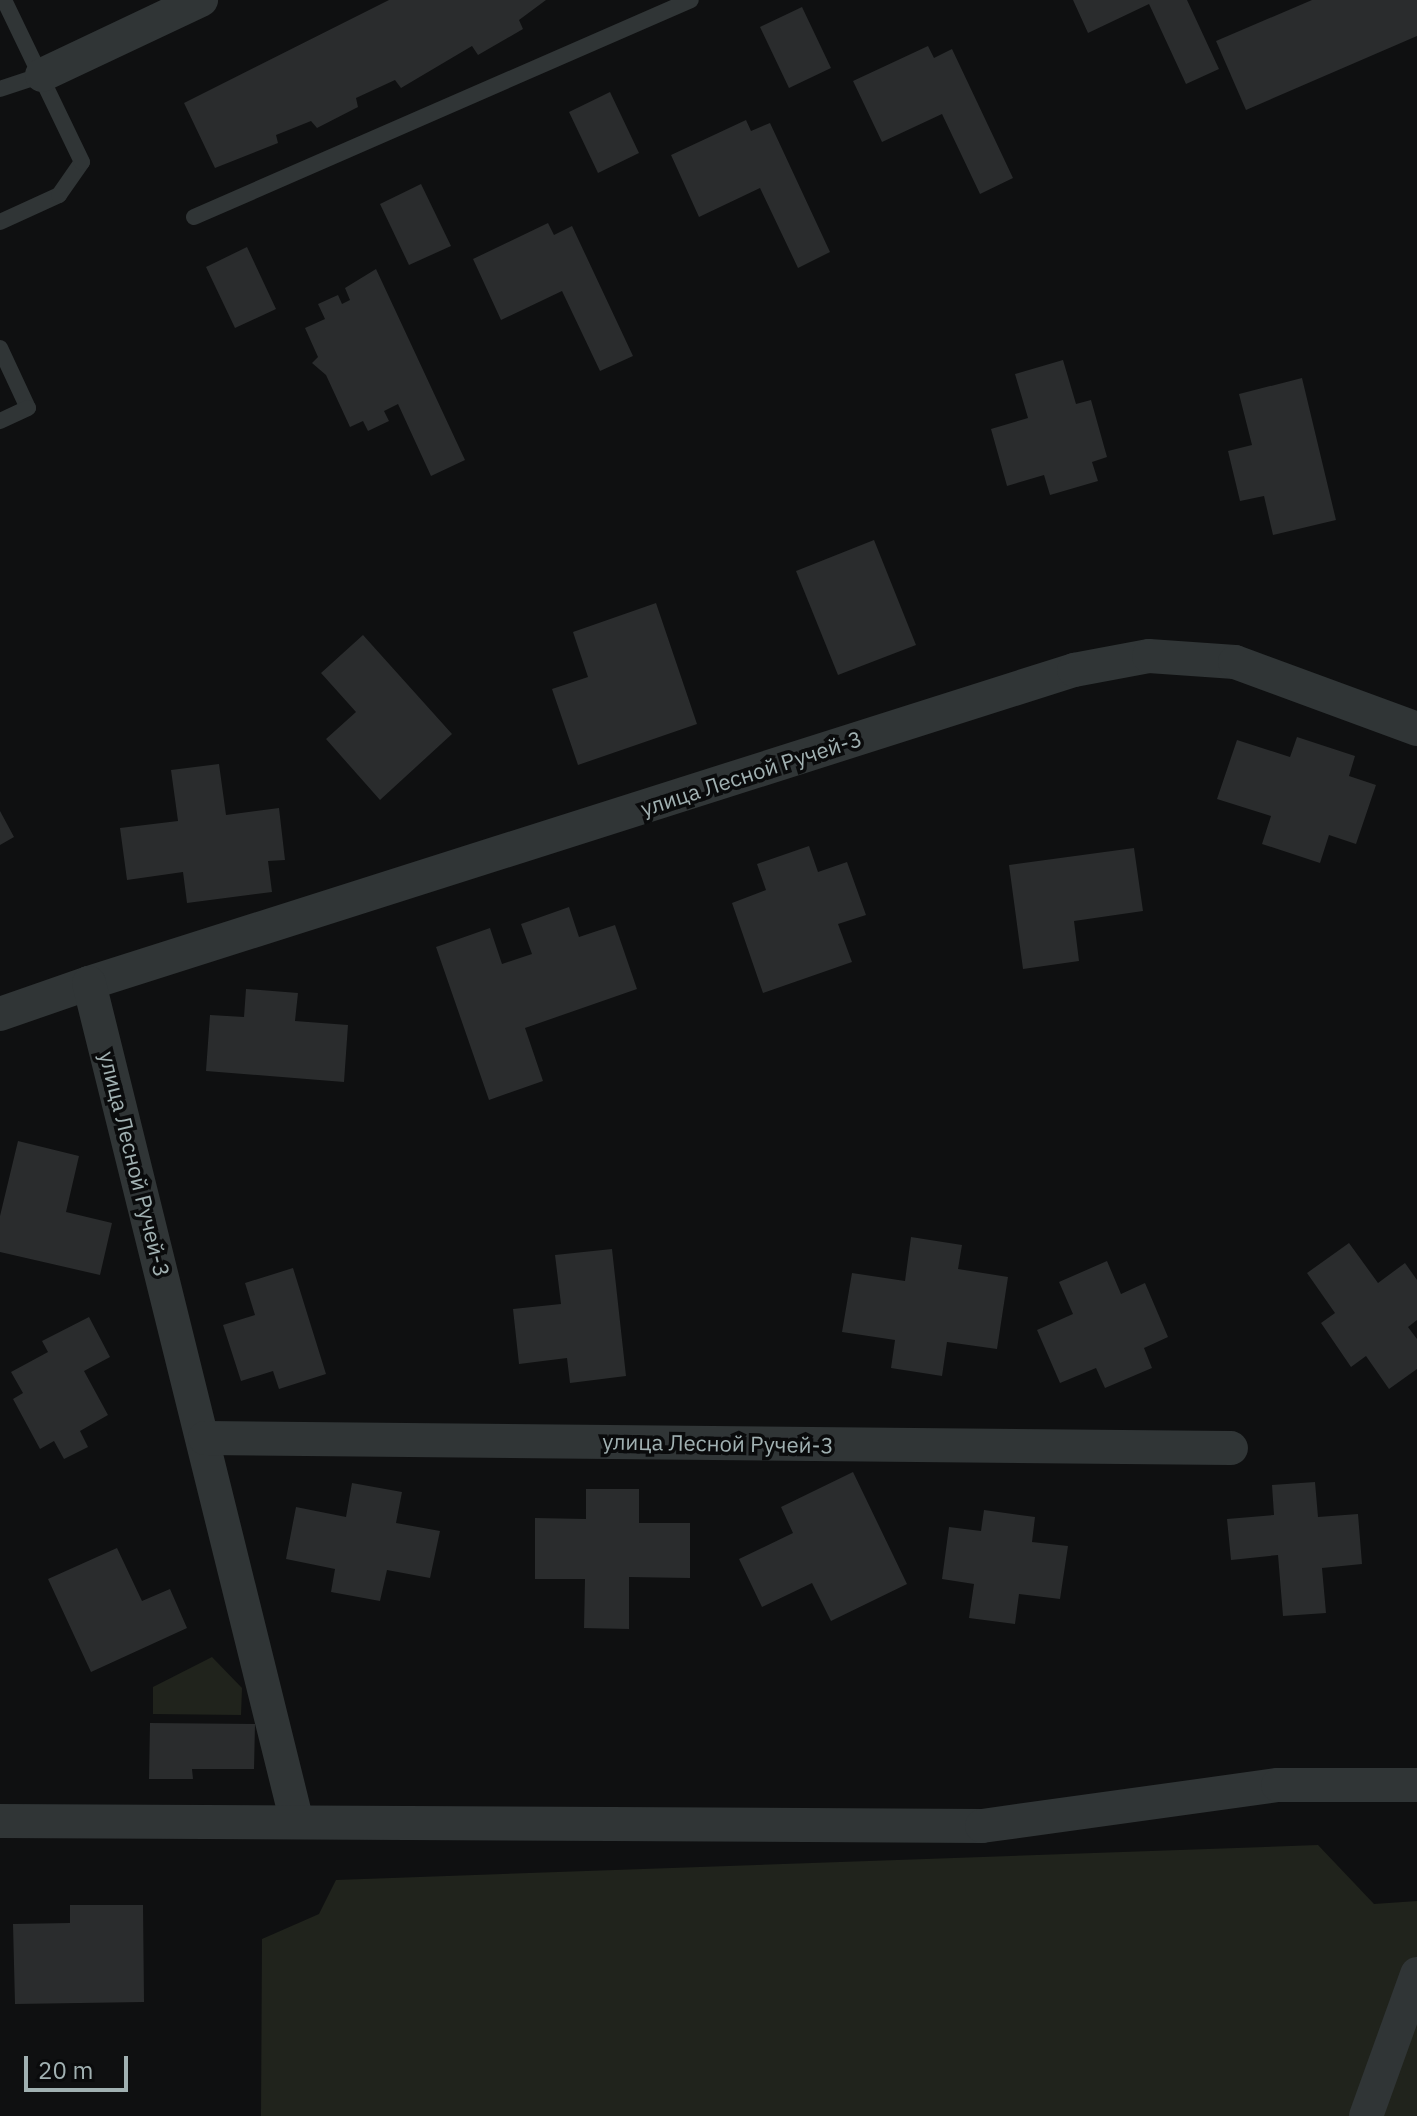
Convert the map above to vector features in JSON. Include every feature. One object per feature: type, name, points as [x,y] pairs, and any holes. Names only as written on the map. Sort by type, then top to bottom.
[{"type":"street","points":[[42,75],[201,0]]},
{"type":"street","name":"улица Лесной Ручей-3","points":[[0,1014],[1074,670],[1134,659],[1235,662],[1417,729]]},
{"type":"street","name":"улица Лесной Ручей-3","points":[[89,983],[205,1438],[296,1818]]},
{"type":"street","name":"улица Лесной Ручей-3","points":[[205,1438],[1231,1448]]},
{"type":"street","points":[[0,1821],[296,1818],[982,1826],[1278,1785],[1417,1785]]},
{"type":"street","points":[[1366,2116],[1417,1974]]},
{"type":"lane","points":[[0,222],[59,195],[82,162],[4,0]]},
{"type":"lane","points":[[194,217],[691,0]]},
{"type":"lane","points":[[0,89],[42,75]]},
{"type":"lane","points":[[0,348],[28,408],[0,421]]},
{"type":"shaded area","points":[[212,1657],[242,1688],[241,1715],[153,1714],[153,1687]]},
{"type":"shaded area","points":[[1318,1845],[1374,1904],[1417,1901],[1417,2116],[261,2116],[262,1939],[319,1914],[336,1880]]},
{"type":"building","points":[[389,0],[546,0],[519,20],[523,29],[478,55],[472,46],[401,88],[395,80],[356,98],[358,107],[317,128],[311,121],[276,135],[278,143],[215,168],[184,103]]},
{"type":"building","points":[[1073,0],[1187,0],[1219,69],[1186,84],[1149,4],[1088,33]]},
{"type":"building","points":[[1312,0],[1417,0],[1417,36],[1246,110],[1216,41]]},
{"type":"building","points":[[802,7],[831,68],[789,88],[760,27]]},
{"type":"building","points":[[928,46],[934,58],[952,49],[1013,178],[980,194],[942,114],[882,142],[853,81]]},
{"type":"building","points":[[610,92],[639,153],[598,173],[569,112]]},
{"type":"building","points":[[746,120],[751,131],[770,123],[830,252],[798,268],[760,188],[699,217],[671,155]]},
{"type":"building","points":[[421,184],[451,246],[409,265],[380,204]]},
{"type":"building","points":[[548,223],[554,235],[572,226],[633,356],[600,371],[562,291],[501,320],[473,259]]},
{"type":"building","points":[[247,247],[276,309],[235,328],[206,267]]},
{"type":"building","points":[[376,269],[465,460],[431,476],[398,404],[384,411],[389,421],[368,431],[363,421],[350,427],[326,375],[312,363],[318,357],[305,328],[325,319],[318,304],[338,295],[342,304],[350,300],[345,288]]},
{"type":"building","points":[[1063,360],[1076,404],[1091,400],[1107,457],[1092,462],[1098,481],[1050,495],[1044,475],[1007,486],[991,429],[1028,418],[1015,374]]},
{"type":"building","points":[[1302,378],[1336,520],[1273,535],[1264,496],[1240,501],[1228,451],[1252,445],[1239,394]]},
{"type":"building","points":[[874,540],[916,645],[838,675],[796,571]]},
{"type":"building","points":[[656,603],[697,724],[578,765],[552,689],[588,677],[573,632]]},
{"type":"building","points":[[363,635],[452,734],[380,800],[326,739],[356,712],[321,673]]},
{"type":"building","points":[[1297,737],[1355,756],[1349,776],[1376,785],[1356,844],[1329,835],[1320,863],[1262,844],[1271,816],[1217,799],[1237,740],[1290,757]]},
{"type":"building","points":[[219,764],[226,815],[279,808],[285,860],[268,861],[272,892],[187,903],[183,872],[127,880],[120,828],[178,821],[171,770]]},
{"type":"building","points":[[0,811],[14,837],[0,845]]},
{"type":"building","points":[[809,846],[818,872],[847,862],[866,915],[838,924],[852,962],[763,993],[732,903],[766,890],[757,864]]},
{"type":"building","points":[[1134,848],[1143,911],[1074,921],[1079,961],[1023,969],[1009,865]]},
{"type":"building","points":[[569,907],[579,937],[615,925],[637,989],[525,1028],[543,1081],[489,1100],[436,947],[490,928],[502,964],[532,954],[521,924]]},
{"type":"building","points":[[246,989],[298,993],[295,1021],[348,1025],[344,1082],[206,1071],[210,1015],[244,1017]]},
{"type":"building","points":[[18,1141],[79,1156],[66,1212],[112,1223],[100,1275],[0,1252],[0,1216]]},
{"type":"building","points":[[911,1237],[962,1245],[958,1269],[1008,1277],[997,1349],[947,1342],[942,1376],[891,1368],[895,1340],[842,1332],[852,1273],[905,1281]]},
{"type":"building","points":[[1349,1243],[1378,1283],[1405,1263],[1417,1280],[1417,1320],[1408,1327],[1417,1339],[1417,1369],[1389,1389],[1366,1356],[1351,1367],[1321,1323],[1335,1313],[1307,1273]]},
{"type":"building","points":[[612,1249],[626,1376],[570,1383],[567,1358],[519,1364],[513,1309],[561,1304],[555,1255]]},
{"type":"building","points":[[1107,1261],[1121,1294],[1145,1283],[1168,1337],[1144,1348],[1152,1368],[1105,1388],[1096,1368],[1060,1383],[1037,1330],[1073,1314],[1059,1282]]},
{"type":"building","points":[[293,1268],[326,1374],[279,1389],[273,1371],[241,1381],[223,1325],[255,1315],[245,1283]]},
{"type":"building","points":[[89,1317],[110,1357],[84,1371],[108,1415],[80,1431],[88,1447],[64,1459],[54,1441],[40,1449],[13,1399],[23,1393],[11,1372],[48,1352],[42,1341]]},
{"type":"building","points":[[853,1472],[907,1584],[831,1621],[812,1583],[762,1607],[739,1559],[793,1533],[781,1507]]},
{"type":"building","points":[[1315,1482],[1318,1517],[1358,1514],[1362,1564],[1322,1568],[1326,1613],[1283,1616],[1278,1555],[1231,1560],[1227,1519],[1274,1515],[1272,1485]]},
{"type":"building","points":[[352,1483],[402,1492],[396,1523],[440,1531],[430,1578],[387,1570],[380,1601],[331,1592],[335,1569],[286,1559],[296,1507],[346,1517]]},
{"type":"building","points":[[586,1489],[639,1489],[639,1523],[690,1523],[690,1578],[629,1577],[629,1629],[584,1628],[585,1579],[535,1579],[535,1518],[586,1519]]},
{"type":"building","points":[[984,1510],[1035,1517],[1032,1542],[1068,1546],[1060,1599],[1019,1594],[1015,1624],[969,1618],[974,1584],[942,1579],[949,1527],[981,1531]]},
{"type":"building","points":[[117,1548],[142,1601],[170,1589],[187,1628],[91,1672],[48,1579]]},
{"type":"building","points":[[150,1723],[255,1724],[254,1769],[192,1769],[193,1779],[149,1779]]},
{"type":"building","points":[[70,1905],[143,1905],[144,2002],[15,2004],[13,1924],[70,1923]]}]
